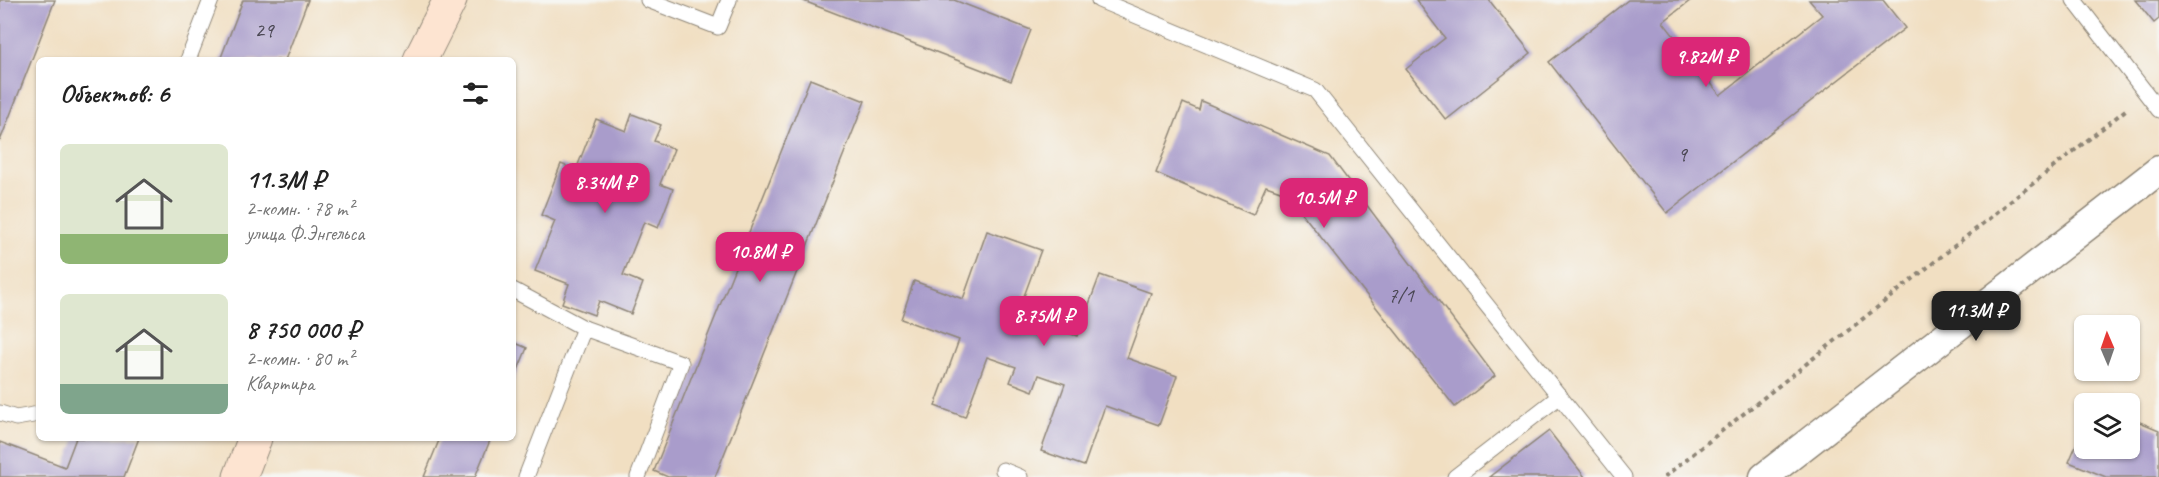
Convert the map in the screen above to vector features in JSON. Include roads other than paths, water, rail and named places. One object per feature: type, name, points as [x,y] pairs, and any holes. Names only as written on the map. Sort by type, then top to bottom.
[{"type":"street","points":[[422,57],[450,0]]},
{"type":"street","points":[[1764,477],[2159,170]]},
{"type":"street","points":[[240,477],[254,441]]},
{"type":"lane","points":[[189,57],[211,0]]},
{"type":"lane","points":[[648,0],[718,27],[729,0]]},
{"type":"lane","points":[[1098,0],[1315,90],[1624,477]]},
{"type":"lane","points":[[2074,0],[2159,110]]},
{"type":"lane","points":[[516,292],[584,328],[681,363],[638,477]]},
{"type":"lane","points":[[526,477],[584,328]]},
{"type":"lane","points":[[1455,477],[1560,396]]},
{"type":"lane","points":[[0,413],[16,418],[36,415]]},
{"type":"lane","points":[[1002,470],[1020,477]]}]
